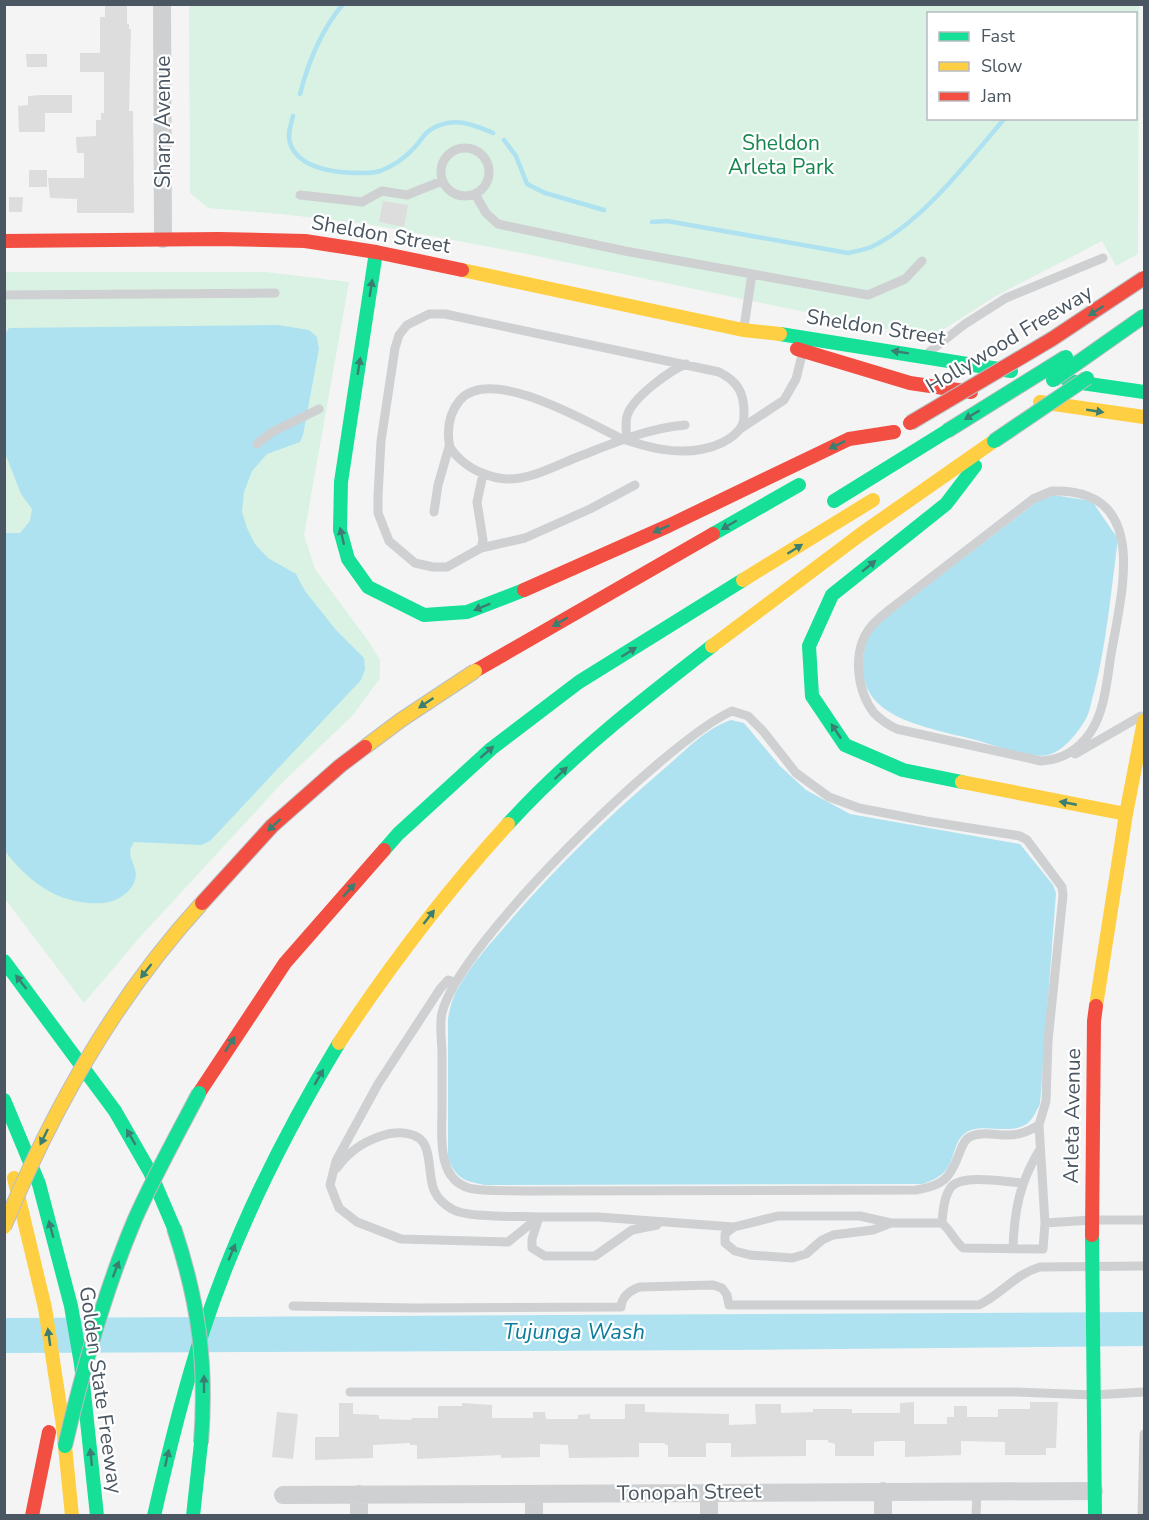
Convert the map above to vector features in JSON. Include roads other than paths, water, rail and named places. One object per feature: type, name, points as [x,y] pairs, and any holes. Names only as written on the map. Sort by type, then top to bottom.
[{"type":"main road","name":"Sheldon Street","points":[[4,241],[163,239],[305,241],[376,252],[743,330],[793,335],[925,356],[1113,390],[1144,392]]},
{"type":"main road","points":[[376,252],[340,482],[340,530],[348,560],[368,587],[424,615],[467,612],[533,586],[668,526],[849,439],[894,432]]},
{"type":"main road","name":"Hollywood Freeway","points":[[862,449],[1052,339],[1144,278]]},
{"type":"main road","points":[[823,508],[1025,383],[1144,304]]},
{"type":"main road","points":[[1022,401],[1144,316]]},
{"type":"main road","name":"Sheldon Street","points":[[743,330],[803,351],[910,383],[1144,417]]},
{"type":"main road","points":[[154,1515],[176,1417],[211,1306],[231,1254],[287,1133],[342,1039],[403,951],[457,882],[501,832],[593,743],[675,674],[862,533],[1098,371]]},
{"type":"main road","points":[[994,441],[946,504],[832,595],[809,646],[812,696],[845,745],[903,770],[1126,814]]},
{"type":"main road","points":[[4,1227],[24,1178],[64,1097],[135,986],[180,927],[272,826],[323,781],[401,720],[475,671],[810,478]]},
{"type":"main road","points":[[56,1488],[76,1397],[106,1294],[136,1219],[199,1093],[285,963],[398,834],[490,749],[579,682],[880,496]]},
{"type":"main road","name":"Arleta Avenue","points":[[1095,1515],[1092,1300],[1094,1021],[1126,814],[1144,722]]},
{"type":"main road","points":[[4,961],[115,1111],[150,1172],[174,1228],[191,1280],[202,1334],[204,1388],[193,1515]]},
{"type":"main road","name":"Golden State Freeway","points":[[4,1100],[39,1184],[71,1306],[81,1364],[97,1515]]},
{"type":"main road","points":[[138,1170],[148,1150]]},
{"type":"main road","points":[[12,1170],[45,1308],[63,1426],[72,1515]]},
{"type":"main road","points":[[32,1515],[57,1392],[85,1298]]},
{"type":"street","name":"Sharp Avenue","points":[[162,4],[163,239]]},
{"type":"street","points":[[882,1491],[883,1515]]},
{"type":"street","name":"Tonopah Street","points":[[283,1496],[1094,1491]]},
{"type":"street","points":[[709,1492],[709,1515]]},
{"type":"street","points":[[359,1494],[359,1515]]},
{"type":"street","points":[[534,1494],[534,1515]]},
{"type":"lane","points":[[459,148],[474,149],[481,153],[489,167],[487,183],[475,194],[460,195],[452,192],[442,181],[440,172],[446,157],[459,148]]},
{"type":"lane","points":[[300,195],[362,202],[382,190],[407,195],[442,181]]},
{"type":"lane","points":[[475,194],[486,213],[498,224],[625,251],[868,295],[905,279],[922,261]]},
{"type":"lane","points":[[925,356],[966,324],[1006,298],[1103,258]]},
{"type":"lane","points":[[743,330],[752,274]]},
{"type":"lane","points":[[4,295],[275,293]]},
{"type":"lane","points":[[635,485],[590,509],[525,538],[482,548],[447,567],[433,567],[415,562],[389,542],[378,513],[381,441],[399,335],[407,325],[429,314],[445,314],[719,372],[731,377],[743,395],[744,420],[740,429]]},
{"type":"lane","points":[[434,512],[438,485],[449,447],[447,428],[452,412],[462,398],[483,387],[502,388],[525,395],[626,440],[650,448],[689,451],[718,444],[784,400],[796,379],[803,351]]},
{"type":"lane","points":[[626,440],[627,417],[630,410],[654,384],[672,370],[686,364]]},
{"type":"lane","points":[[257,444],[272,432],[319,409]]},
{"type":"lane","points":[[449,447],[463,462],[483,474],[507,479],[536,474],[626,440],[667,427],[685,425]]},
{"type":"lane","points":[[482,548],[483,540],[477,502],[483,474]]},
{"type":"lane","points":[[1061,758],[1086,739],[1098,719],[1116,627],[1124,549],[1120,528],[1115,518],[1098,501],[1086,494],[1063,490],[1042,493],[889,610],[869,630],[862,644],[859,662],[862,689],[867,700],[874,712],[885,723],[897,729],[1041,761],[1061,758],[1083,750],[1144,714]]},
{"type":"lane","points":[[333,1175],[348,1155],[371,1139],[405,1132],[418,1138],[426,1146],[433,1191],[453,1211],[488,1216],[598,1217],[734,1227],[778,1216],[860,1216],[891,1223],[942,1223],[950,1230],[955,1242],[963,1248],[1043,1249],[1045,1223],[1039,1125],[1046,1101],[1048,1041],[1062,887],[1027,840],[1020,836],[859,808],[829,797],[796,773],[763,731],[748,716],[732,711],[718,718],[673,753],[604,812],[520,900],[455,982],[442,1014],[442,1136],[447,1171],[456,1181],[468,1188],[528,1191],[916,1190],[939,1184],[953,1169]]},
{"type":"lane","points":[[455,982],[448,980],[440,989],[378,1084],[336,1161],[330,1185],[339,1208],[357,1222],[401,1239],[508,1242],[539,1216]]},
{"type":"lane","points":[[942,1223],[953,1169],[963,1143],[968,1138],[980,1134],[1019,1134],[1039,1125]]},
{"type":"lane","points":[[1013,1249],[1014,1227],[1023,1183],[1040,1149]]},
{"type":"lane","points":[[949,1192],[960,1181],[1023,1183]]},
{"type":"lane","points":[[539,1216],[532,1239],[532,1248],[545,1256],[595,1256],[632,1230],[670,1222]]},
{"type":"lane","points":[[1045,1223],[1144,1220]]},
{"type":"lane","points":[[734,1227],[725,1234],[725,1243],[735,1251],[750,1255],[792,1258],[807,1254],[822,1240],[833,1235],[873,1230],[891,1223]]},
{"type":"lane","points":[[293,1306],[621,1307],[621,1303],[631,1290],[640,1287],[713,1285],[722,1288],[727,1295],[729,1305],[979,1305],[993,1299],[1026,1271],[1040,1267],[1144,1266]]},
{"type":"lane","points":[[350,1392],[1015,1392],[1093,1395],[1144,1392]]},
{"type":"lane","points":[[1142,1515],[1144,1434]]},
{"type":"lane","points":[[976,1515],[977,1491]]},
{"type":"water","points":[[278,325],[309,330],[317,337],[319,349],[303,435],[300,442],[267,454],[252,471],[244,492],[242,512],[255,544],[268,558],[296,574],[305,591],[336,630],[364,658],[365,669],[361,680],[210,841],[201,845],[134,842],[130,853],[136,873],[133,885],[124,895],[103,903],[73,901],[35,882],[14,863],[5,851],[5,533],[20,533],[30,521],[32,509],[21,494],[5,453],[5,334],[9,328]]},
{"type":"water","points":[[1047,494],[1092,501],[1118,539],[1098,673],[1088,715],[1077,732],[1069,742],[1054,753],[1041,756],[1032,755],[929,728],[907,721],[888,711],[873,698],[864,680],[863,658],[871,629]]},
{"type":"water","points":[[731,720],[744,723],[780,766],[806,790],[850,814],[1020,844],[1053,885],[1056,893],[1040,1104],[1034,1115],[1023,1126],[1014,1129],[986,1128],[963,1135],[944,1172],[923,1184],[485,1185],[462,1178],[448,1159],[448,1019],[452,1001],[458,989],[482,953],[526,902],[584,843],[696,741]]},
{"type":"water","name":"Tujunga Wash","points":[[1144,1312],[1144,1346],[726,1350],[5,1353],[4,1318]]},
{"type":"waterway","points":[[300,94],[317,47],[343,4]]},
{"type":"waterway","points":[[293,116],[290,143],[302,159],[320,168],[352,173],[371,173],[385,169],[406,156],[431,130],[447,123],[467,124],[493,133]]},
{"type":"waterway","points":[[652,222],[667,221],[848,253],[866,249],[890,237],[926,207],[1003,120]]},
{"type":"waterway","points":[[504,140],[516,156],[527,184],[545,193],[604,210]]},
{"type":"park label","name":"Sheldon Arleta Park","points":[[781,155]]}]
